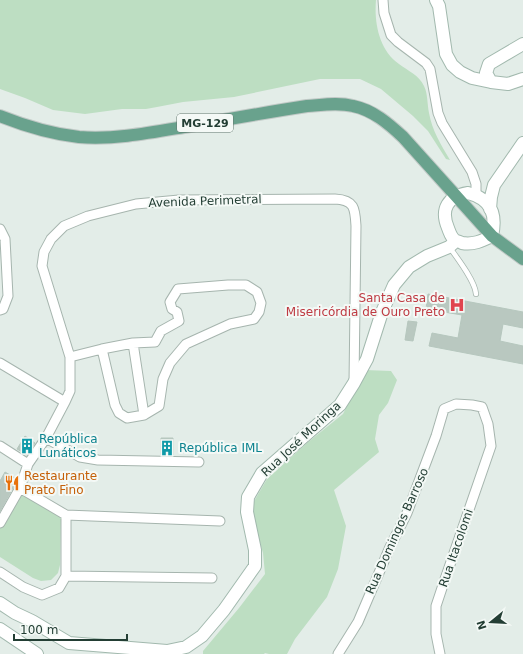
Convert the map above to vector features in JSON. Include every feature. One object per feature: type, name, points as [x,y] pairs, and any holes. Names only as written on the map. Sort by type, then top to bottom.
[{"type":"main road","name":"MG-129","points":[[0,116],[14,122],[54,133],[79,137],[114,137],[154,132],[307,106],[332,104],[354,106],[372,113],[389,124],[492,236]]},
{"type":"main road","points":[[492,236],[523,259]]},
{"type":"street","points":[[383,0],[384,13],[390,35],[426,63],[430,69],[438,113],[442,123],[472,172],[476,184],[476,195]]},
{"type":"street","points":[[436,0],[439,6],[446,54],[452,65],[460,72],[472,78],[491,82],[508,84],[523,79]]},
{"type":"street","points":[[491,82],[486,73],[489,64],[523,44]]},
{"type":"street","points":[[490,208],[494,185],[523,142]]},
{"type":"street","points":[[476,195],[494,185]]},
{"type":"street","points":[[468,193],[476,195],[482,198],[493,213],[494,228],[492,236],[481,241],[468,244],[453,244],[444,216],[445,208],[456,196],[468,193]]},
{"type":"street","name":"Avenida Perimetral","points":[[0,523],[20,488],[28,464],[46,438],[70,391],[70,357],[42,266],[44,252],[51,239],[64,226],[88,216],[136,204],[172,200],[335,199],[350,202],[355,216],[354,383]]},
{"type":"street","points":[[0,230],[5,239],[8,296],[3,309],[0,310]]},
{"type":"street","name":"Rua José Moringa","points":[[0,603],[69,643],[167,651],[186,647],[202,636],[224,610],[255,566],[255,550],[247,512],[248,497],[262,473],[340,405],[367,359],[382,312],[394,285],[409,267],[453,244]]},
{"type":"street","points":[[70,357],[102,349],[133,343],[155,342],[161,331],[179,321],[177,312],[172,309],[170,302],[178,289],[246,285],[257,292],[261,303],[259,312],[254,319],[230,324],[186,344],[170,363],[163,379],[159,406],[144,415],[127,418],[119,413],[115,405],[102,349]]},
{"type":"street","points":[[133,343],[144,415]]},
{"type":"street","points":[[0,363],[65,402]]},
{"type":"street","name":"Rua Domingos Barroso","points":[[338,654],[358,622],[390,547],[408,513],[434,443],[444,410],[456,404],[472,404],[482,407],[488,424],[491,446]]},
{"type":"street","points":[[46,438],[80,457],[98,460],[199,462]]},
{"type":"street","points":[[0,446],[28,464]]},
{"type":"street","name":"Rua Itacolomi","points":[[440,654],[436,634],[436,606],[491,446]]},
{"type":"street","points":[[20,488],[66,515],[220,521]]},
{"type":"street","points":[[0,572],[23,587],[42,594],[59,588],[66,576],[66,515]]},
{"type":"street","points":[[66,576],[212,578]]},
{"type":"street","points":[[0,629],[37,654]]},
{"type":"lane","points":[[453,244],[475,288],[476,294]]},
{"type":"green space","points":[[0,0],[376,0],[377,27],[382,44],[392,58],[422,82],[426,92],[432,125],[450,160],[446,159],[428,131],[413,116],[381,89],[360,79],[320,79],[234,97],[183,102],[146,109],[122,109],[85,114],[53,110],[0,89]]},
{"type":"green space","points":[[365,370],[391,371],[397,380],[388,403],[379,415],[375,439],[379,452],[334,490],[346,526],[338,569],[327,597],[295,639],[287,654],[203,654],[203,651],[265,574],[263,553],[255,525],[253,503],[267,479],[307,443],[343,414]]},
{"type":"green space","points":[[22,495],[59,515],[61,518],[60,565],[58,573],[51,580],[41,581],[33,578],[0,557],[0,527]]},
{"type":"building","points":[[428,294],[523,312],[523,328],[503,324],[500,341],[523,346],[523,364],[429,346],[432,333],[458,338],[462,315],[426,309]]},
{"type":"building","points":[[408,321],[417,322],[413,341],[405,340]]},
{"type":"building","name":"República Lunáticos","points":[[25,436],[35,443],[27,455],[17,449]]},
{"type":"building","name":"República IML","points":[[161,438],[173,438],[173,455],[161,455]]},
{"type":"building","points":[[5,472],[17,479],[0,511],[0,481]]},
{"type":"place","name":"Santa Casa de Misericórdia de Ouro Preto","points":[[457,305]]},
{"type":"place","name":"República Lunáticos","points":[[27,446]]},
{"type":"place","name":"República IML","points":[[167,448]]},
{"type":"place","name":"Restaurante Prato Fino","points":[[12,483]]}]
